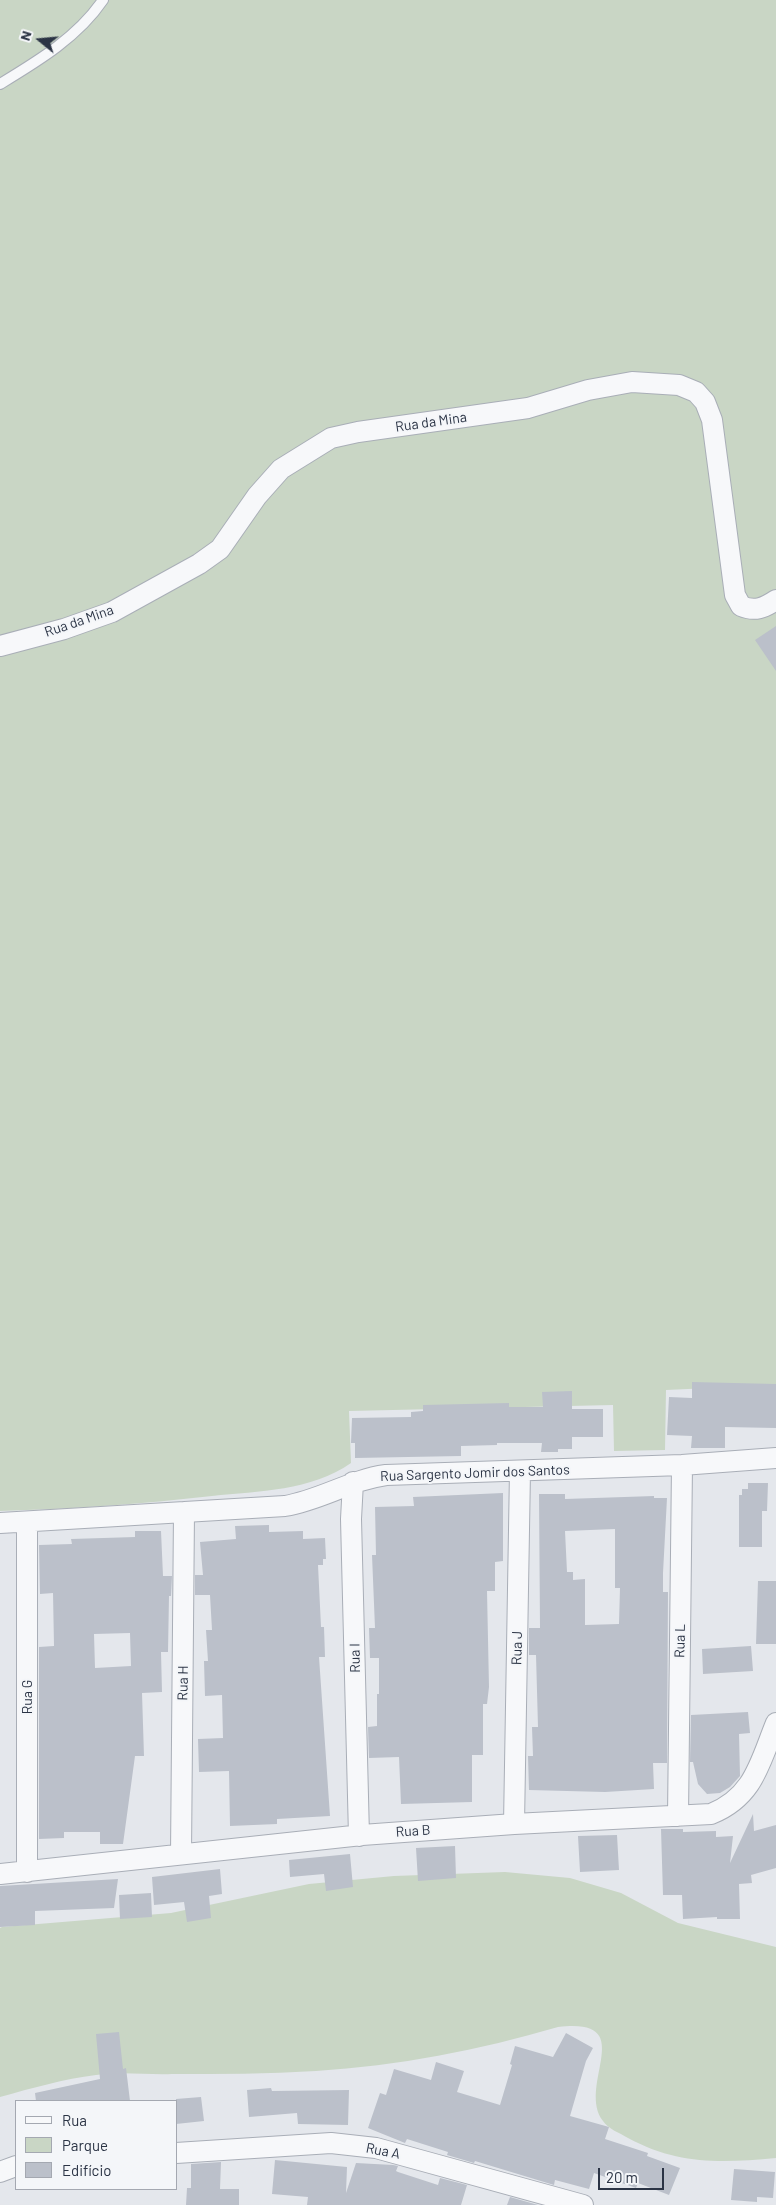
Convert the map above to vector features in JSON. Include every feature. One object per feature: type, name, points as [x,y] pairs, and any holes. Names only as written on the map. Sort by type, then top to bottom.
[{"type":"street","name":"Rua da Mina","points":[[0,646],[64,629],[112,612],[199,564],[220,549],[257,496],[281,469],[331,438],[358,432],[528,408],[588,390],[632,382],[679,385],[696,392],[706,402],[712,420],[717,449],[735,595],[741,606],[750,610],[765,607],[776,600]]},
{"type":"street","name":"Rua Sargento Jomir dos Santos","points":[[0,1523],[299,1504],[333,1492],[353,1482],[386,1475],[520,1472],[682,1465],[776,1458]]},
{"type":"street","name":"Rua L","points":[[678,1816],[682,1465]]},
{"type":"street","name":"Rua J","points":[[514,1824],[520,1472]]},
{"type":"street","name":"Rua I","points":[[353,1482],[351,1519],[359,1836]]},
{"type":"street","name":"Rua H","points":[[181,1854],[184,1512]]},
{"type":"street","name":"Rua G","points":[[27,1522],[27,1872]]},
{"type":"street","name":"Rua B","points":[[0,1874],[359,1836],[514,1824],[711,1814],[729,1805],[743,1793],[756,1772],[776,1723]]},
{"type":"street","name":"Rua A","points":[[178,2153],[331,2143],[376,2148],[583,2205]]},
{"type":"street","points":[[0,2172],[15,2166]]},
{"type":"lane","points":[[0,84],[37,61],[71,36],[92,17],[103,0]]},
{"type":"green space","points":[[0,0],[776,0],[776,1385],[666,1390],[665,1450],[614,1451],[613,1405],[349,1411],[351,1463],[319,1479],[302,1484],[266,1491],[159,1501],[0,1511]]},
{"type":"green space","points":[[505,1872],[570,1878],[621,1893],[678,1923],[776,1947],[776,2158],[718,2161],[682,2158],[646,2147],[611,2129],[603,2121],[597,2106],[596,2090],[602,2057],[602,2043],[596,2032],[583,2027],[558,2027],[438,2056],[347,2069],[280,2073],[106,2074],[60,2081],[0,2097],[0,1928],[2,1927],[171,1913],[309,1884],[394,1876]]},
{"type":"building","points":[[776,626],[776,671],[755,640]]},
{"type":"building","points":[[692,1382],[776,1384],[776,1428],[725,1427],[725,1448],[691,1448],[692,1436],[667,1435],[669,1397],[692,1398]]},
{"type":"building","points":[[572,1391],[572,1409],[603,1409],[603,1437],[572,1437],[572,1449],[558,1449],[558,1452],[541,1452],[542,1443],[497,1443],[497,1445],[461,1446],[461,1456],[355,1458],[355,1443],[351,1443],[352,1418],[411,1417],[411,1412],[423,1411],[423,1405],[509,1403],[509,1407],[543,1407],[542,1392]]},
{"type":"building","points":[[748,1483],[768,1483],[767,1511],[762,1511],[762,1547],[739,1547],[739,1495],[742,1495],[742,1489],[748,1489]]},
{"type":"building","points":[[503,1493],[503,1561],[495,1562],[495,1591],[487,1591],[489,1687],[487,1704],[483,1704],[483,1755],[472,1755],[472,1802],[401,1804],[399,1757],[369,1758],[368,1727],[377,1726],[377,1694],[379,1694],[379,1658],[370,1658],[369,1628],[375,1628],[372,1555],[376,1555],[375,1507],[414,1506],[413,1497]]},
{"type":"building","points":[[539,1494],[565,1494],[565,1499],[654,1496],[654,1498],[667,1498],[663,1592],[668,1592],[667,1763],[653,1763],[654,1789],[605,1792],[529,1790],[528,1756],[533,1756],[532,1727],[538,1727],[536,1655],[529,1655],[529,1628],[540,1628]],"holes":[[[615,1529],[615,1588],[620,1588],[619,1624],[585,1625],[585,1579],[573,1580],[573,1572],[567,1572],[565,1531]]]},
{"type":"building","points":[[269,1525],[269,1532],[303,1531],[303,1539],[325,1538],[326,1559],[323,1559],[323,1565],[318,1565],[321,1627],[324,1627],[325,1657],[319,1657],[330,1816],[277,1819],[277,1824],[230,1826],[229,1771],[199,1772],[198,1739],[223,1738],[222,1695],[205,1696],[204,1661],[208,1661],[206,1630],[212,1630],[210,1595],[195,1595],[195,1575],[203,1575],[200,1542],[236,1539],[235,1526]]},
{"type":"building","points":[[135,1531],[161,1531],[163,1576],[172,1576],[171,1596],[169,1596],[168,1652],[161,1652],[162,1692],[142,1693],[144,1756],[135,1756],[123,1844],[100,1844],[100,1832],[64,1832],[64,1838],[39,1839],[39,1647],[54,1646],[53,1593],[40,1594],[39,1545],[72,1544],[71,1539],[135,1537]],"holes":[[[130,1633],[131,1666],[95,1668],[94,1634]]]},
{"type":"building","points":[[758,1581],[776,1581],[776,1644],[756,1644]]},
{"type":"building","points":[[751,1646],[753,1671],[703,1674],[702,1649]]},
{"type":"building","points":[[748,1712],[750,1733],[739,1734],[740,1776],[730,1787],[720,1793],[707,1794],[698,1784],[693,1762],[690,1762],[691,1715]]},
{"type":"building","points":[[753,1814],[754,1831],[776,1825],[776,1868],[751,1875],[752,1883],[739,1884],[740,1919],[717,1919],[717,1917],[683,1919],[682,1895],[663,1895],[661,1829],[683,1829],[683,1832],[716,1831],[716,1837],[733,1836],[730,1863]]},
{"type":"building","points":[[617,1835],[619,1870],[580,1872],[578,1836]]},
{"type":"building","points":[[455,1846],[456,1878],[418,1881],[416,1848]]},
{"type":"building","points":[[350,1854],[353,1887],[326,1891],[324,1874],[290,1877],[289,1860]]},
{"type":"building","points":[[220,1869],[222,1894],[209,1896],[211,1918],[187,1922],[184,1902],[154,1905],[152,1877]]},
{"type":"building","points":[[118,1879],[114,1908],[35,1911],[35,1925],[0,1927],[0,1886]]},
{"type":"building","points":[[151,1893],[152,1917],[120,1919],[119,1895]]},
{"type":"building","points":[[119,2032],[123,2069],[126,2068],[130,2100],[36,2100],[35,2093],[100,2079],[96,2034]]},
{"type":"building","points":[[566,2033],[593,2048],[586,2061],[570,2116],[609,2127],[605,2139],[648,2153],[647,2156],[680,2168],[669,2195],[638,2183],[636,2188],[594,2173],[589,2189],[555,2180],[554,2185],[475,2161],[474,2163],[447,2155],[448,2152],[407,2139],[405,2143],[368,2128],[380,2093],[386,2095],[394,2069],[431,2080],[436,2062],[464,2071],[457,2092],[500,2105],[512,2065],[510,2064],[515,2046],[553,2057]]},
{"type":"building","points":[[271,2088],[272,2091],[349,2090],[348,2125],[298,2124],[297,2113],[249,2117],[247,2090]]},
{"type":"building","points":[[201,2097],[204,2121],[178,2124],[178,2100],[176,2099]]},
{"type":"building","points":[[275,2160],[347,2167],[346,2193],[356,2163],[398,2166],[396,2171],[398,2172],[438,2185],[440,2178],[467,2185],[461,2205],[307,2205],[308,2197],[272,2194]]},
{"type":"building","points":[[221,2162],[220,2189],[239,2189],[239,2205],[186,2205],[187,2188],[191,2188],[191,2164]]},
{"type":"building","points":[[734,2169],[775,2172],[773,2198],[757,2197],[757,2202],[731,2200]]},
{"type":"building","points":[[510,2197],[538,2205],[507,2205]]}]
